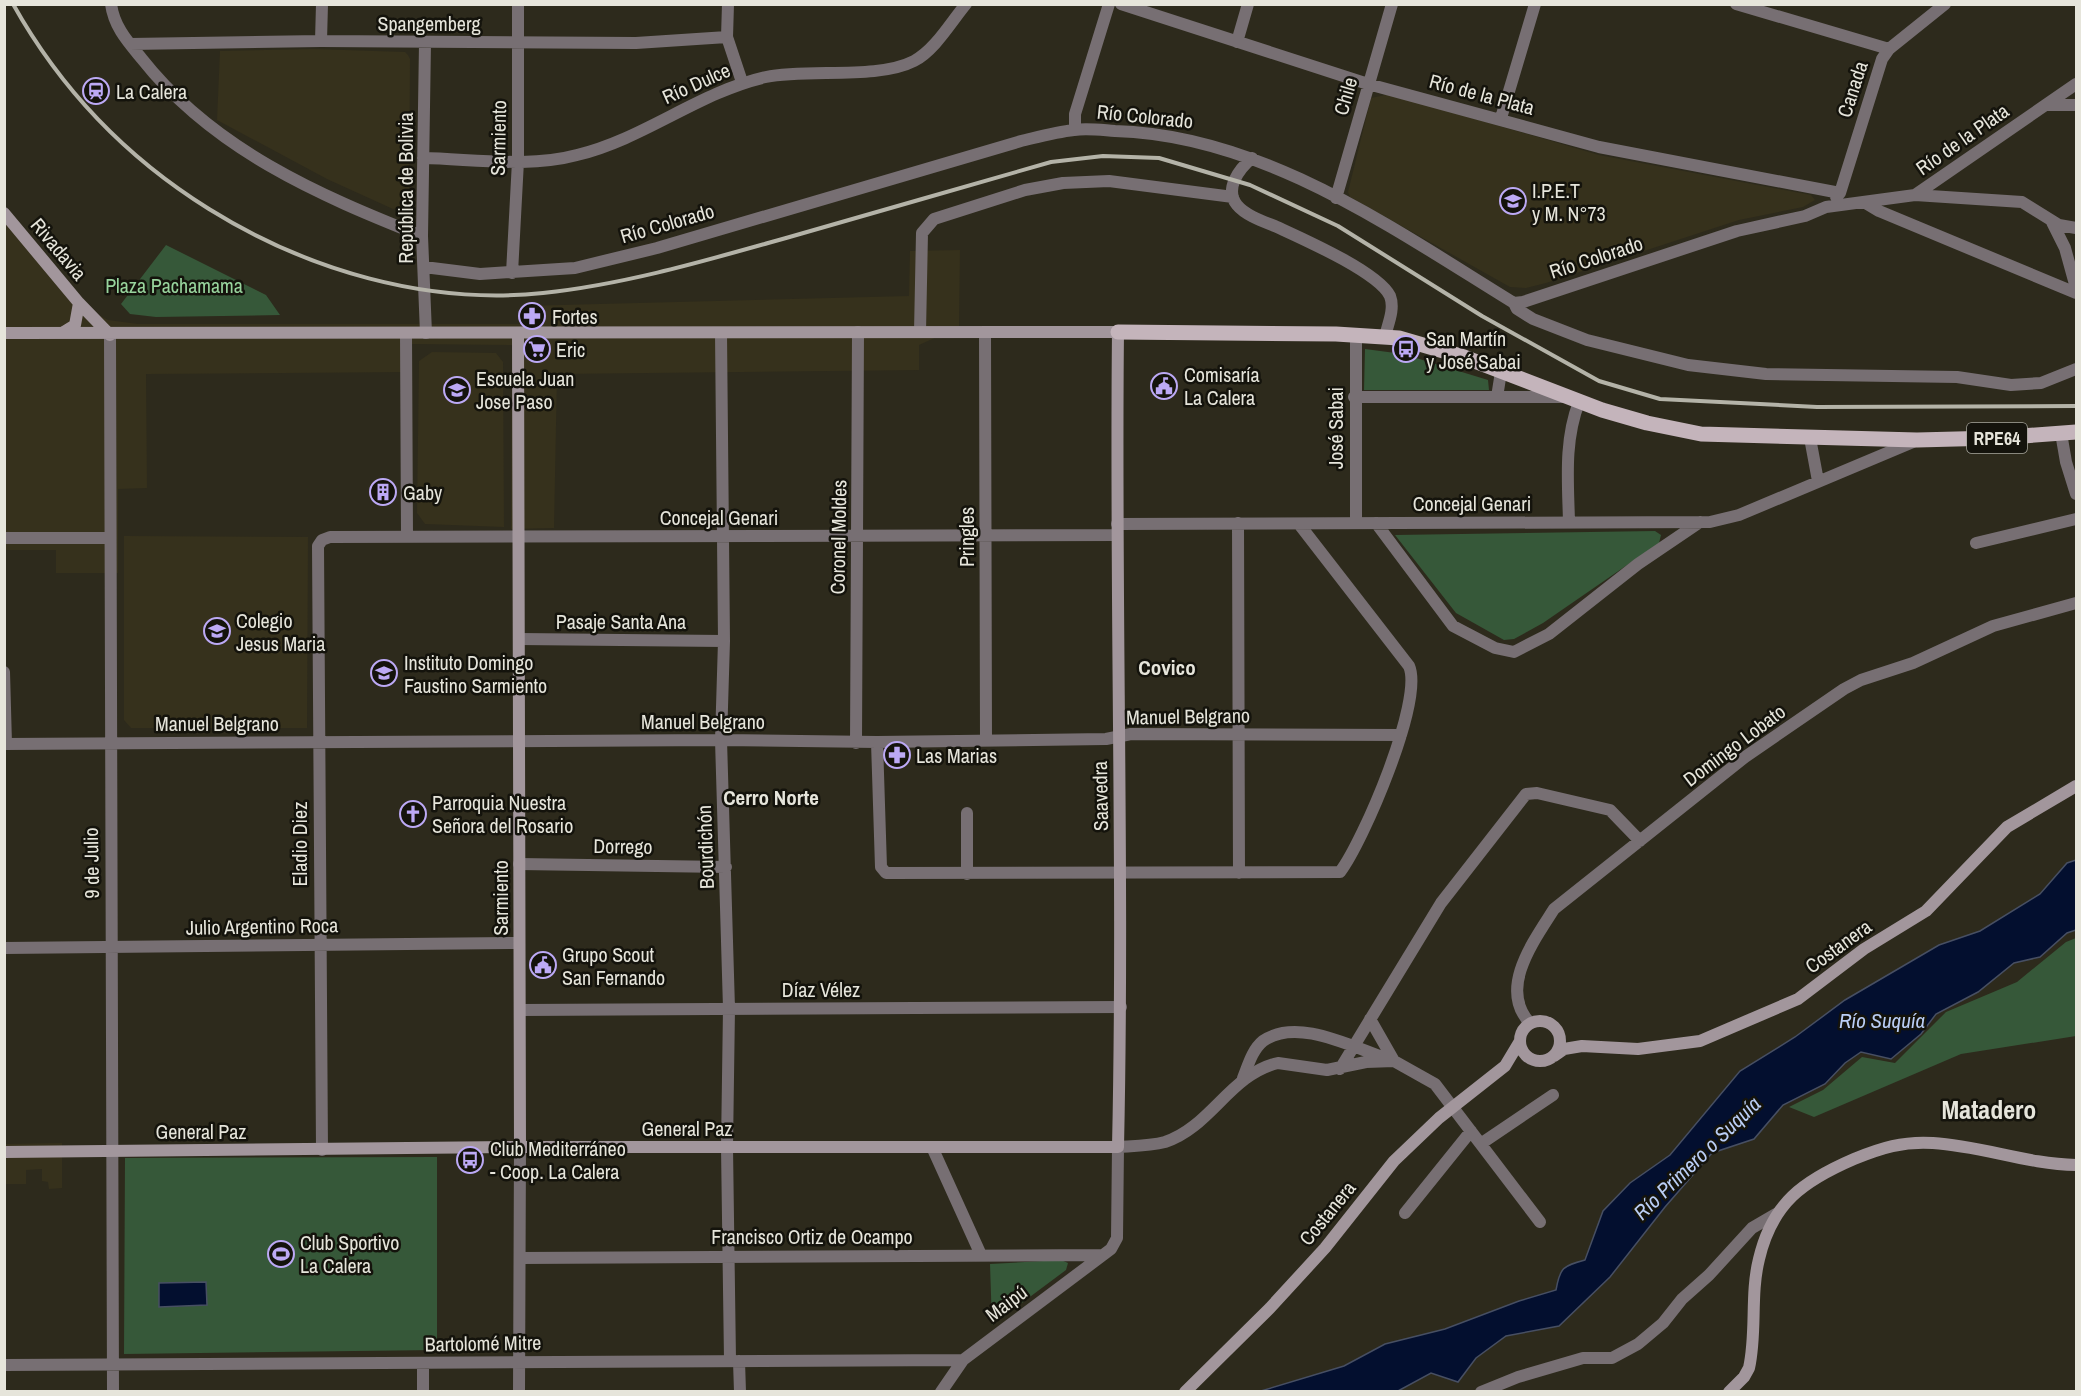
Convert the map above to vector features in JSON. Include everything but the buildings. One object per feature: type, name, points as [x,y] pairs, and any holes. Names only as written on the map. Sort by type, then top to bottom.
[{"type":"main road","name":"RPE64","points":[[1118,332],[1385,336],[1432,347],[1572,400],[1647,423],[1684,431],[1729,436],[1917,440],[2069,432]]},
{"type":"street","points":[[111,4],[116,26],[165,88],[241,149],[298,183],[422,236]]},
{"type":"street","points":[[321,41],[322,4]]},
{"type":"street","name":"Sarmiento","points":[[512,273],[518,161],[518,4]]},
{"type":"street","points":[[729,4],[727,37],[742,82]]},
{"type":"street","name":"Río Dulce","points":[[423,158],[518,161],[561,158],[599,148],[742,82],[772,76],[902,66],[925,53],[966,4]]},
{"type":"street","points":[[1075,129],[1075,114],[1109,4]]},
{"type":"street","name":"Río de la Plata","points":[[1120,4],[1368,84],[1501,118],[1599,147],[1840,193]]},
{"type":"street","points":[[1237,42],[1248,4]]},
{"type":"street","name":"Chile","points":[[1336,198],[1392,4]]},
{"type":"street","points":[[1501,118],[1535,4]]},
{"type":"street","points":[[1736,4],[1759,7],[1889,49]]},
{"type":"street","name":"Canada","points":[[1826,207],[1840,193],[1882,59],[1889,49],[1945,4]]},
{"type":"street","name":"Spangemberg","points":[[130,44],[321,41],[636,43],[727,37]]},
{"type":"street","name":"República de Bolivia","points":[[425,43],[422,236],[426,333]]},
{"type":"street","name":"Río de la Plata","points":[[1826,207],[1915,195],[2076,84]]},
{"type":"street","points":[[2046,105],[2076,105]]},
{"type":"street","name":"Río Colorado","points":[[424,267],[480,274],[575,268],[657,248],[1021,141],[1075,129],[1135,131],[1182,137],[1252,158],[1336,198],[1514,303],[1737,231],[1806,216],[1826,207]]},
{"type":"street","points":[[1233,197],[1234,180],[1240,168],[1252,158]]},
{"type":"street","points":[[920,332],[922,233],[934,219],[1025,190],[1085,180],[1141,184],[1233,197],[1245,211],[1312,243],[1376,281],[1390,298],[1392,308],[1385,336]]},
{"type":"street","points":[[1915,195],[2022,202],[2051,221],[2066,228],[2076,228]]},
{"type":"street","points":[[1864,202],[1879,211],[2076,293]]},
{"type":"street","name":"Rivadavia","points":[[4,213],[79,303],[110,335]]},
{"type":"street","points":[[2051,221],[2065,248],[2076,288]]},
{"type":"street","points":[[61,334],[75,325],[79,303]]},
{"type":"street","points":[[1514,303],[1517,309],[1533,319],[1587,340],[1688,366],[1766,374],[1957,377],[2011,385],[2041,383],[2076,369]]},
{"type":"street","name":"Coronel Moldes","points":[[856,742],[858,332]]},
{"type":"street","name":"Pringles","points":[[985,332],[986,741]]},
{"type":"street","name":"RPE64","points":[[4,333],[110,335],[1118,332]]},
{"type":"street","name":"Saavedra","points":[[1103,1255],[1111,1249],[1117,1238],[1121,1007],[1117,530],[1118,332]]},
{"type":"street","points":[[406,333],[407,536]]},
{"type":"street","name":"Sarmiento","points":[[518,333],[519,1392]]},
{"type":"street","name":"Bourdichón","points":[[721,333],[724,641],[721,740],[729,1008],[727,1147],[729,1256],[735,1361],[740,1392]]},
{"type":"street","name":"José Sabai","points":[[1356,334],[1354,397],[1356,522]]},
{"type":"street","name":"9 de Julio","points":[[110,335],[109,742],[113,1392]]},
{"type":"street","points":[[1497,397],[1501,372]]},
{"type":"street","points":[[1354,397],[1497,397],[1572,400],[1568,448],[1569,522]]},
{"type":"street","points":[[2069,432],[2066,462],[2076,494]]},
{"type":"street","points":[[1810,438],[1818,481]]},
{"type":"street","name":"Concejal Genari","points":[[322,540],[407,536],[986,536],[1238,523],[1700,522],[1740,515],[1917,440]]},
{"type":"street","points":[[1976,543],[2076,519]]},
{"type":"street","points":[[1376,523],[1454,626],[1496,648],[1514,652],[1549,634],[1638,564],[1700,522]]},
{"type":"street","points":[[1238,523],[1239,873]]},
{"type":"street","points":[[877,742],[883,871],[967,874],[1340,872],[1378,798],[1401,735],[1413,687],[1409,666],[1299,524]]},
{"type":"street","points":[[4,538],[109,538]]},
{"type":"street","name":"Eladio Diez","points":[[322,540],[318,546],[322,1150]]},
{"type":"street","name":"Domingo Lobato","points":[[1530,1023],[1520,1012],[1516,995],[1518,977],[1536,937],[1554,909],[1570,893],[1640,841],[1745,757],[1844,689],[1912,663],[1993,626],[2076,603]]},
{"type":"street","name":"Pasaje Santa Ana","points":[[519,639],[724,641]]},
{"type":"street","points":[[4,672],[5,744]]},
{"type":"street","name":"Manuel Belgrano","points":[[5,744],[721,740],[877,742],[1106,739],[1119,736],[1401,735]]},
{"type":"street","name":"Costanera","points":[[1185,1392],[1270,1308],[1339,1231],[1394,1161],[1453,1105],[1505,1066],[1520,1060],[1548,1059],[1564,1049],[1582,1046],[1638,1049],[1700,1041],[1798,999],[1864,949],[1926,911],[2007,827],[2076,786]]},
{"type":"street","points":[[1340,1069],[1441,903],[1526,794],[1537,793],[1602,807],[1620,817],[1640,841]]},
{"type":"street","points":[[967,813],[967,874]]},
{"type":"street","name":"Dorrego","points":[[519,864],[726,867]]},
{"type":"street","name":"Julio Argentino Roca","points":[[4,948],[519,944]]},
{"type":"street","name":"Díaz Vélez","points":[[520,1010],[1121,1007]]},
{"type":"street","points":[[1370,1019],[1394,1061]]},
{"type":"street","name":"Costanera","points":[[1505,1066],[1520,1041],[1523,1031],[1530,1023],[1549,1023],[1558,1032],[1582,1046]]},
{"type":"street","points":[[1554,1056],[1560,1044],[1558,1032]]},
{"type":"street","points":[[1118,1148],[1153,1144],[1176,1137],[1214,1109],[1243,1078],[1254,1053],[1263,1041],[1279,1035],[1316,1034],[1394,1061],[1435,1084],[1540,1222]]},
{"type":"street","points":[[1520,1041],[1524,1053],[1535,1060]]},
{"type":"street","points":[[1243,1078],[1278,1063],[1340,1069],[1366,1062],[1394,1061]]},
{"type":"street","points":[[1482,1143],[1553,1095]]},
{"type":"street","points":[[1405,1214],[1471,1131]]},
{"type":"street","points":[[1481,1392],[1518,1377],[1583,1358],[1612,1358],[1638,1344],[1663,1323],[1682,1299],[1709,1275],[1752,1228],[1776,1214],[1802,1185],[1813,1178],[1896,1143],[1950,1145],[2043,1164],[2076,1165]]},
{"type":"street","name":"General Paz","points":[[4,1152],[520,1147],[1118,1148]]},
{"type":"street","points":[[932,1147],[981,1255]]},
{"type":"street","points":[[1729,1392],[1744,1377],[1749,1368],[1756,1273],[1776,1214]]},
{"type":"street","name":"Francisco Ortiz de Ocampo","points":[[520,1258],[1103,1255]]},
{"type":"street","name":"Maipú","points":[[941,1392],[963,1360],[1103,1255]]},
{"type":"street","name":"Bartolomé Mitre","points":[[4,1365],[963,1360]]},
{"type":"street","points":[[423,1363],[423,1392]]},
{"type":"shaded area","points":[[313,49],[405,52],[408,55],[410,59],[409,205],[393,209],[327,179],[217,120],[220,51]]},
{"type":"shaded area","points":[[1390,94],[1599,155],[1811,195],[1815,200],[1803,207],[1739,220],[1546,283],[1526,288],[1510,287],[1350,197],[1348,192],[1371,98]]},
{"type":"shaded area","points":[[4,208],[95,313],[108,320],[138,324],[521,324],[522,306],[909,296],[910,251],[960,250],[959,327],[919,345],[919,370],[557,374],[554,528],[511,529],[512,345],[411,344],[410,372],[146,374],[147,488],[118,489],[118,573],[56,573],[56,550],[5,550]]},
{"type":"shaded area","points":[[432,352],[496,353],[503,362],[504,527],[425,524],[417,513],[419,361]]},
{"type":"shaded area","points":[[124,536],[308,537],[307,728],[131,728],[124,720]]},
{"type":"shaded area","points":[[62,1143],[62,1188],[49,1189],[48,1182],[42,1181],[42,1169],[26,1170],[26,1184],[5,1184],[5,1144]]},
{"type":"green space","name":"Plaza Pachamama","points":[[166,245],[266,295],[280,315],[156,317],[130,314],[121,304]]},
{"type":"green space","points":[[1365,349],[1403,354],[1488,380],[1489,390],[1364,390]]},
{"type":"green space","points":[[1655,531],[1661,535],[1659,543],[1543,623],[1514,639],[1504,640],[1456,613],[1395,535]]},
{"type":"green space","points":[[2076,938],[2076,1036],[1961,1054],[1814,1117],[1789,1107],[1823,1090],[1862,1057],[1895,1063],[1946,1012],[2017,982],[2066,942]]},
{"type":"green space","name":"Club Sportivo La Calera","points":[[437,1157],[437,1350],[124,1354],[125,1158]]},
{"type":"green space","points":[[1061,1260],[1068,1263],[1066,1270],[992,1325],[990,1264]]},
{"type":"water","name":"Río Suquía","points":[[2076,860],[2076,930],[2067,933],[2040,957],[2014,963],[1978,992],[1936,1014],[1921,1034],[1891,1059],[1861,1052],[1845,1063],[1825,1084],[1783,1105],[1754,1139],[1712,1153],[1665,1207],[1610,1277],[1559,1326],[1506,1336],[1476,1358],[1458,1382],[1431,1373],[1398,1391],[1261,1391],[1344,1366],[1385,1344],[1445,1329],[1519,1301],[1556,1290],[1561,1272],[1567,1266],[1585,1260],[1603,1211],[1630,1183],[1670,1155],[1740,1071],[1795,1037],[1845,1000],[1939,945],[1980,931],[2040,894],[2067,863]]},
{"type":"water","points":[[206,1282],[207,1305],[159,1307],[159,1283]]},
{"type":"railway","points":[[13,4],[52,64],[98,119],[123,144],[179,189],[247,231],[286,250],[327,266],[412,288],[455,294],[499,295],[543,293],[606,284],[669,270],[1051,162],[1103,156],[1159,158],[1250,185],[1338,226],[1482,316],[1599,381],[1660,399],[1817,407],[2076,406]]},
{"type":"place","name":"La Calera","points":[[96,91]]},
{"type":"place","name":"I.P.E.T y M. N°73","points":[[1513,201]]},
{"type":"place","name":"Fortes","points":[[532,316]]},
{"type":"place","name":"Eric","points":[[537,349]]},
{"type":"place","name":"San Martín y José Sabai","points":[[1406,349]]},
{"type":"place","name":"Comisaría La Calera","points":[[1164,386]]},
{"type":"place","name":"Escuela Juan Jose Paso","points":[[457,390]]},
{"type":"place","name":"Gaby","points":[[383,492]]},
{"type":"place","name":"Colegio Jesus Maria","points":[[217,631]]},
{"type":"place","name":"Instituto Domingo Faustino Sarmiento","points":[[384,673]]},
{"type":"place","name":"Las Marias","points":[[897,755]]},
{"type":"place","name":"Parroquia Nuestra Señora del Rosario","points":[[413,814]]},
{"type":"place","name":"Grupo Scout San Fernando","points":[[543,965]]},
{"type":"place","name":"Club Mediterráneo - Coop. La Calera","points":[[470,1160]]},
{"type":"place","name":"Club Sportivo La Calera","points":[[281,1254]]},
{"type":"district","name":"Covico","points":[[1167,667]]},
{"type":"district","name":"Cerro Norte","points":[[771,797]]},
{"type":"district","name":"Matadero","points":[[1989,1109]]},
{"type":"water label","name":"Río Primero o Suquía","points":[[1697,1158]]}]
